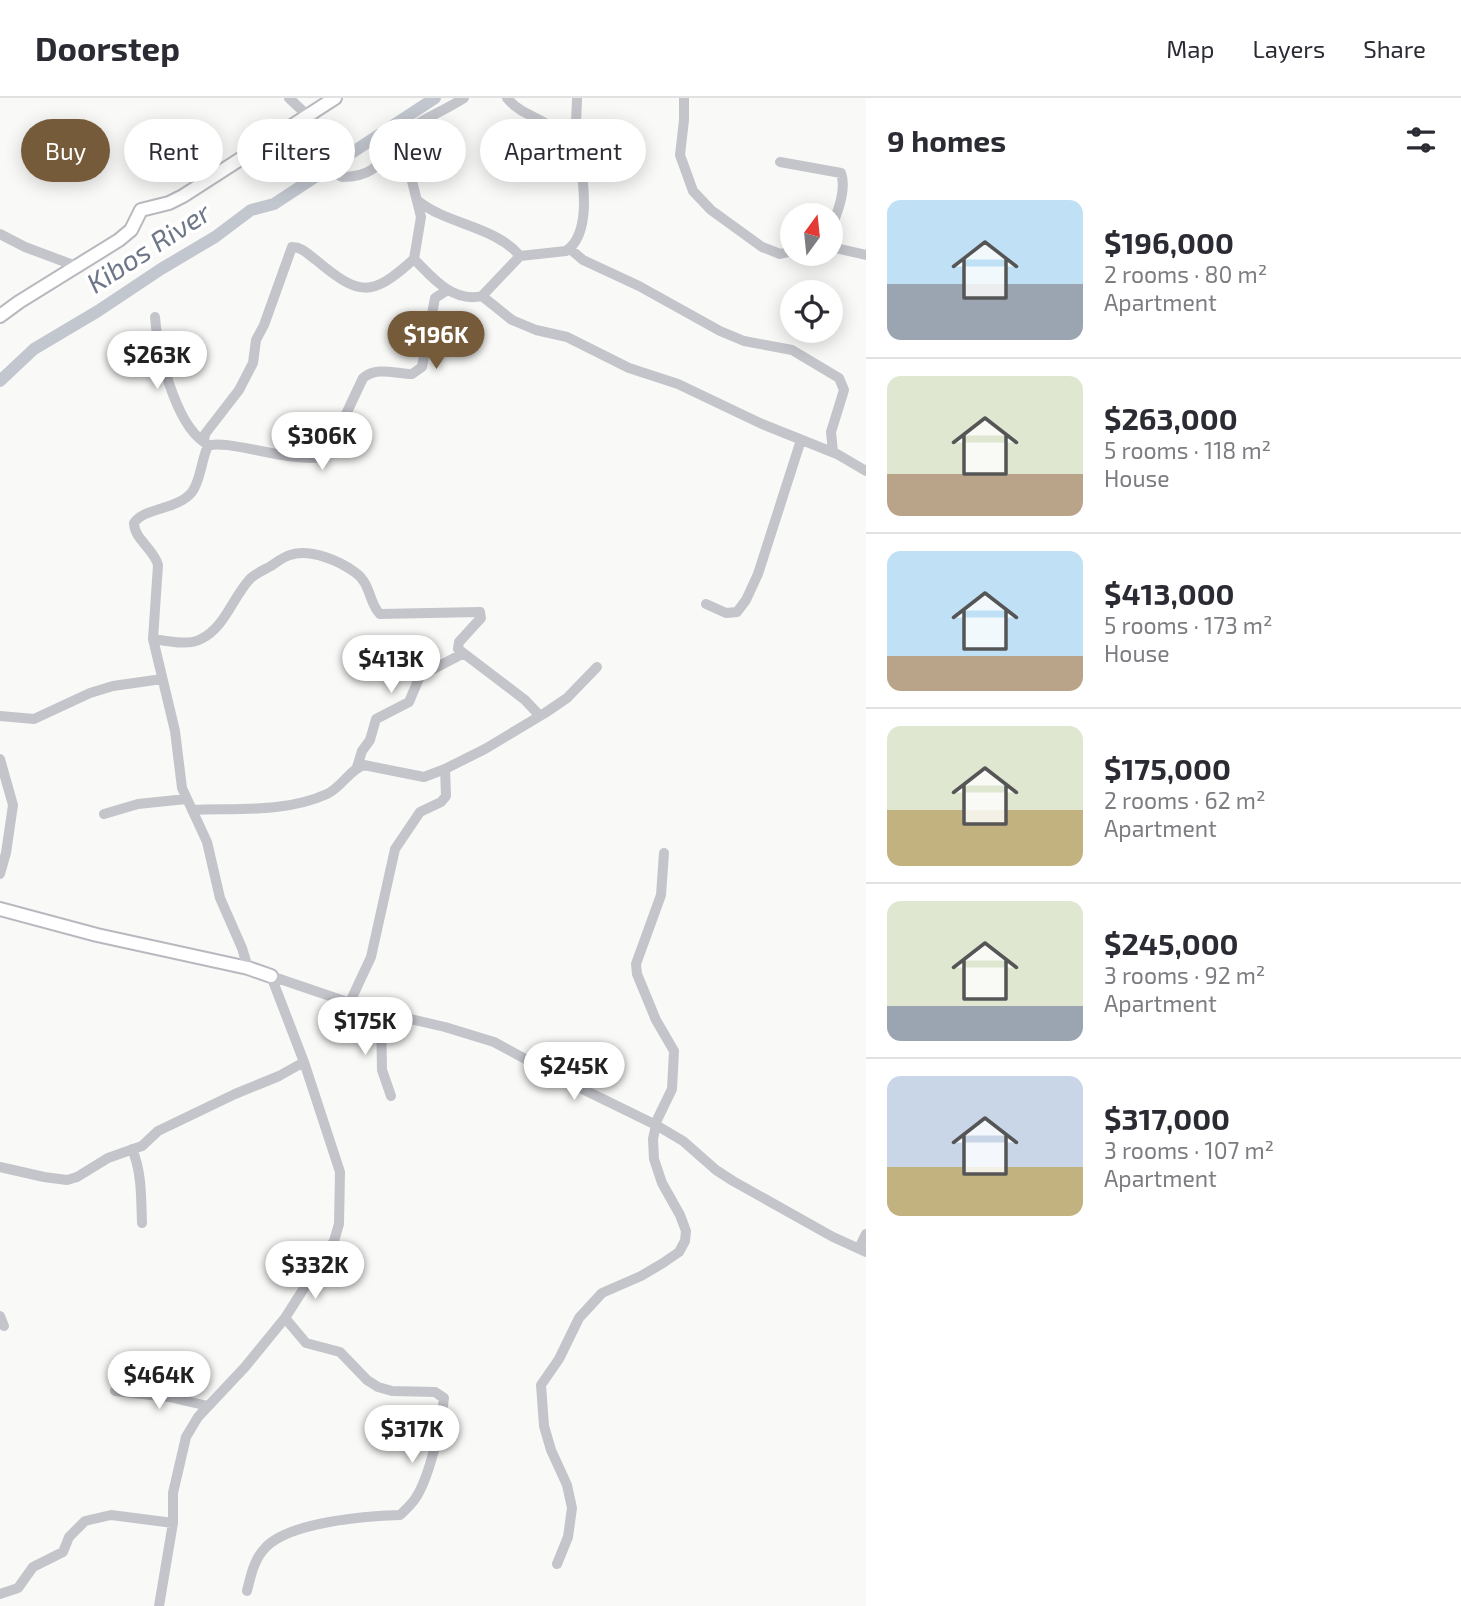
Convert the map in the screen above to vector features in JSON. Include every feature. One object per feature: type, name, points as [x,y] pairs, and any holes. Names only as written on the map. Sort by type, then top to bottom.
[{"type":"main road","points":[[0,316],[131,230],[141,210],[169,203],[183,196],[335,98]]},
{"type":"main road","points":[[0,909],[97,935],[248,968],[271,976]]},
{"type":"street","points":[[289,98],[322,129],[320,152],[332,170],[342,177],[369,173]]},
{"type":"street","points":[[426,119],[464,98]]},
{"type":"street","points":[[507,98],[522,113],[534,119]]},
{"type":"street","points":[[576,119],[577,98]]},
{"type":"street","points":[[684,98],[680,155],[693,191],[711,210],[762,247],[780,254]]},
{"type":"street","points":[[780,162],[841,173],[843,178],[839,203]]},
{"type":"street","points":[[248,968],[220,898],[207,842],[186,799],[175,731],[153,639],[158,565],[156,557],[134,531],[134,523],[139,517],[188,497],[197,482],[206,444],[205,434],[239,390],[253,363],[256,340],[292,247],[304,250],[343,281],[366,289],[376,287],[414,259],[421,217],[411,182]]},
{"type":"street","points":[[570,249],[586,207],[583,182]]},
{"type":"street","points":[[418,201],[427,208],[485,232],[515,250],[520,256]]},
{"type":"street","points":[[0,234],[25,247],[76,266]]},
{"type":"street","points":[[482,296],[520,256],[570,249],[583,260],[639,286],[720,331],[744,341],[792,350],[839,378],[844,390],[833,424],[832,452]]},
{"type":"street","points":[[844,250],[866,255]]},
{"type":"street","points":[[414,259],[446,291],[482,296],[512,320],[536,330],[567,337],[629,368],[678,384],[832,452],[866,471]]},
{"type":"street","points":[[155,317],[159,346],[174,392],[193,433],[206,444],[218,443],[305,458],[321,457],[331,446],[363,378],[378,371],[412,374],[422,367],[436,298],[446,291]]},
{"type":"street","points":[[706,604],[726,613],[737,612],[746,600],[758,574],[801,440]]},
{"type":"street","points":[[153,639],[187,642],[200,640],[222,621],[250,579],[289,555],[299,553],[325,558],[357,574],[370,590],[376,612],[380,614],[480,612],[481,618],[459,642],[458,649],[525,700],[540,716]]},
{"type":"street","points":[[192,810],[254,809],[311,800],[339,788],[357,767],[376,719],[410,702],[420,676],[462,654]]},
{"type":"street","points":[[357,767],[364,765],[424,777],[445,769],[485,749],[567,698],[597,667]]},
{"type":"street","points":[[0,716],[34,719],[90,693],[162,680]]},
{"type":"street","points":[[0,759],[13,805],[0,874]]},
{"type":"street","points":[[349,1002],[371,957],[395,849],[420,812],[441,802],[446,796],[445,769]]},
{"type":"street","points":[[104,814],[138,804],[186,799]]},
{"type":"street","points":[[557,1564],[568,1537],[572,1508],[567,1485],[551,1450],[544,1426],[541,1385],[559,1359],[574,1326],[602,1293],[663,1263],[679,1252],[685,1241],[683,1223],[662,1183],[654,1159],[653,1139],[656,1125],[672,1089],[674,1051],[656,1020],[637,974],[636,964],[661,895],[664,853]]},
{"type":"street","points":[[271,976],[381,1012],[494,1042],[656,1125],[683,1141],[733,1181],[833,1237],[862,1250],[866,1234]]},
{"type":"street","points":[[159,1606],[173,1523],[173,1493],[183,1445],[190,1429],[285,1318],[334,1241],[339,1224],[340,1172],[304,1062],[271,976]]},
{"type":"street","points":[[381,1012],[382,1070],[391,1096]]},
{"type":"street","points":[[0,1167],[67,1180],[77,1177],[108,1158],[142,1146],[158,1131],[304,1062]]},
{"type":"street","points":[[132,1149],[140,1183],[142,1223]]},
{"type":"street","points":[[247,1591],[253,1568],[264,1549],[276,1538],[292,1531],[364,1517],[400,1515],[416,1498],[431,1459],[443,1407],[444,1398],[435,1392],[392,1391],[378,1387],[367,1380],[340,1352],[306,1343],[285,1318]]},
{"type":"street","points":[[115,1391],[169,1397],[208,1406]]},
{"type":"street","points":[[0,1594],[18,1588],[33,1567],[63,1552],[69,1536],[85,1521],[111,1515],[173,1523]]},
{"type":"waterway","name":"Kibos River","points":[[0,381],[34,349],[215,237],[251,210],[274,204],[435,98]]}]
